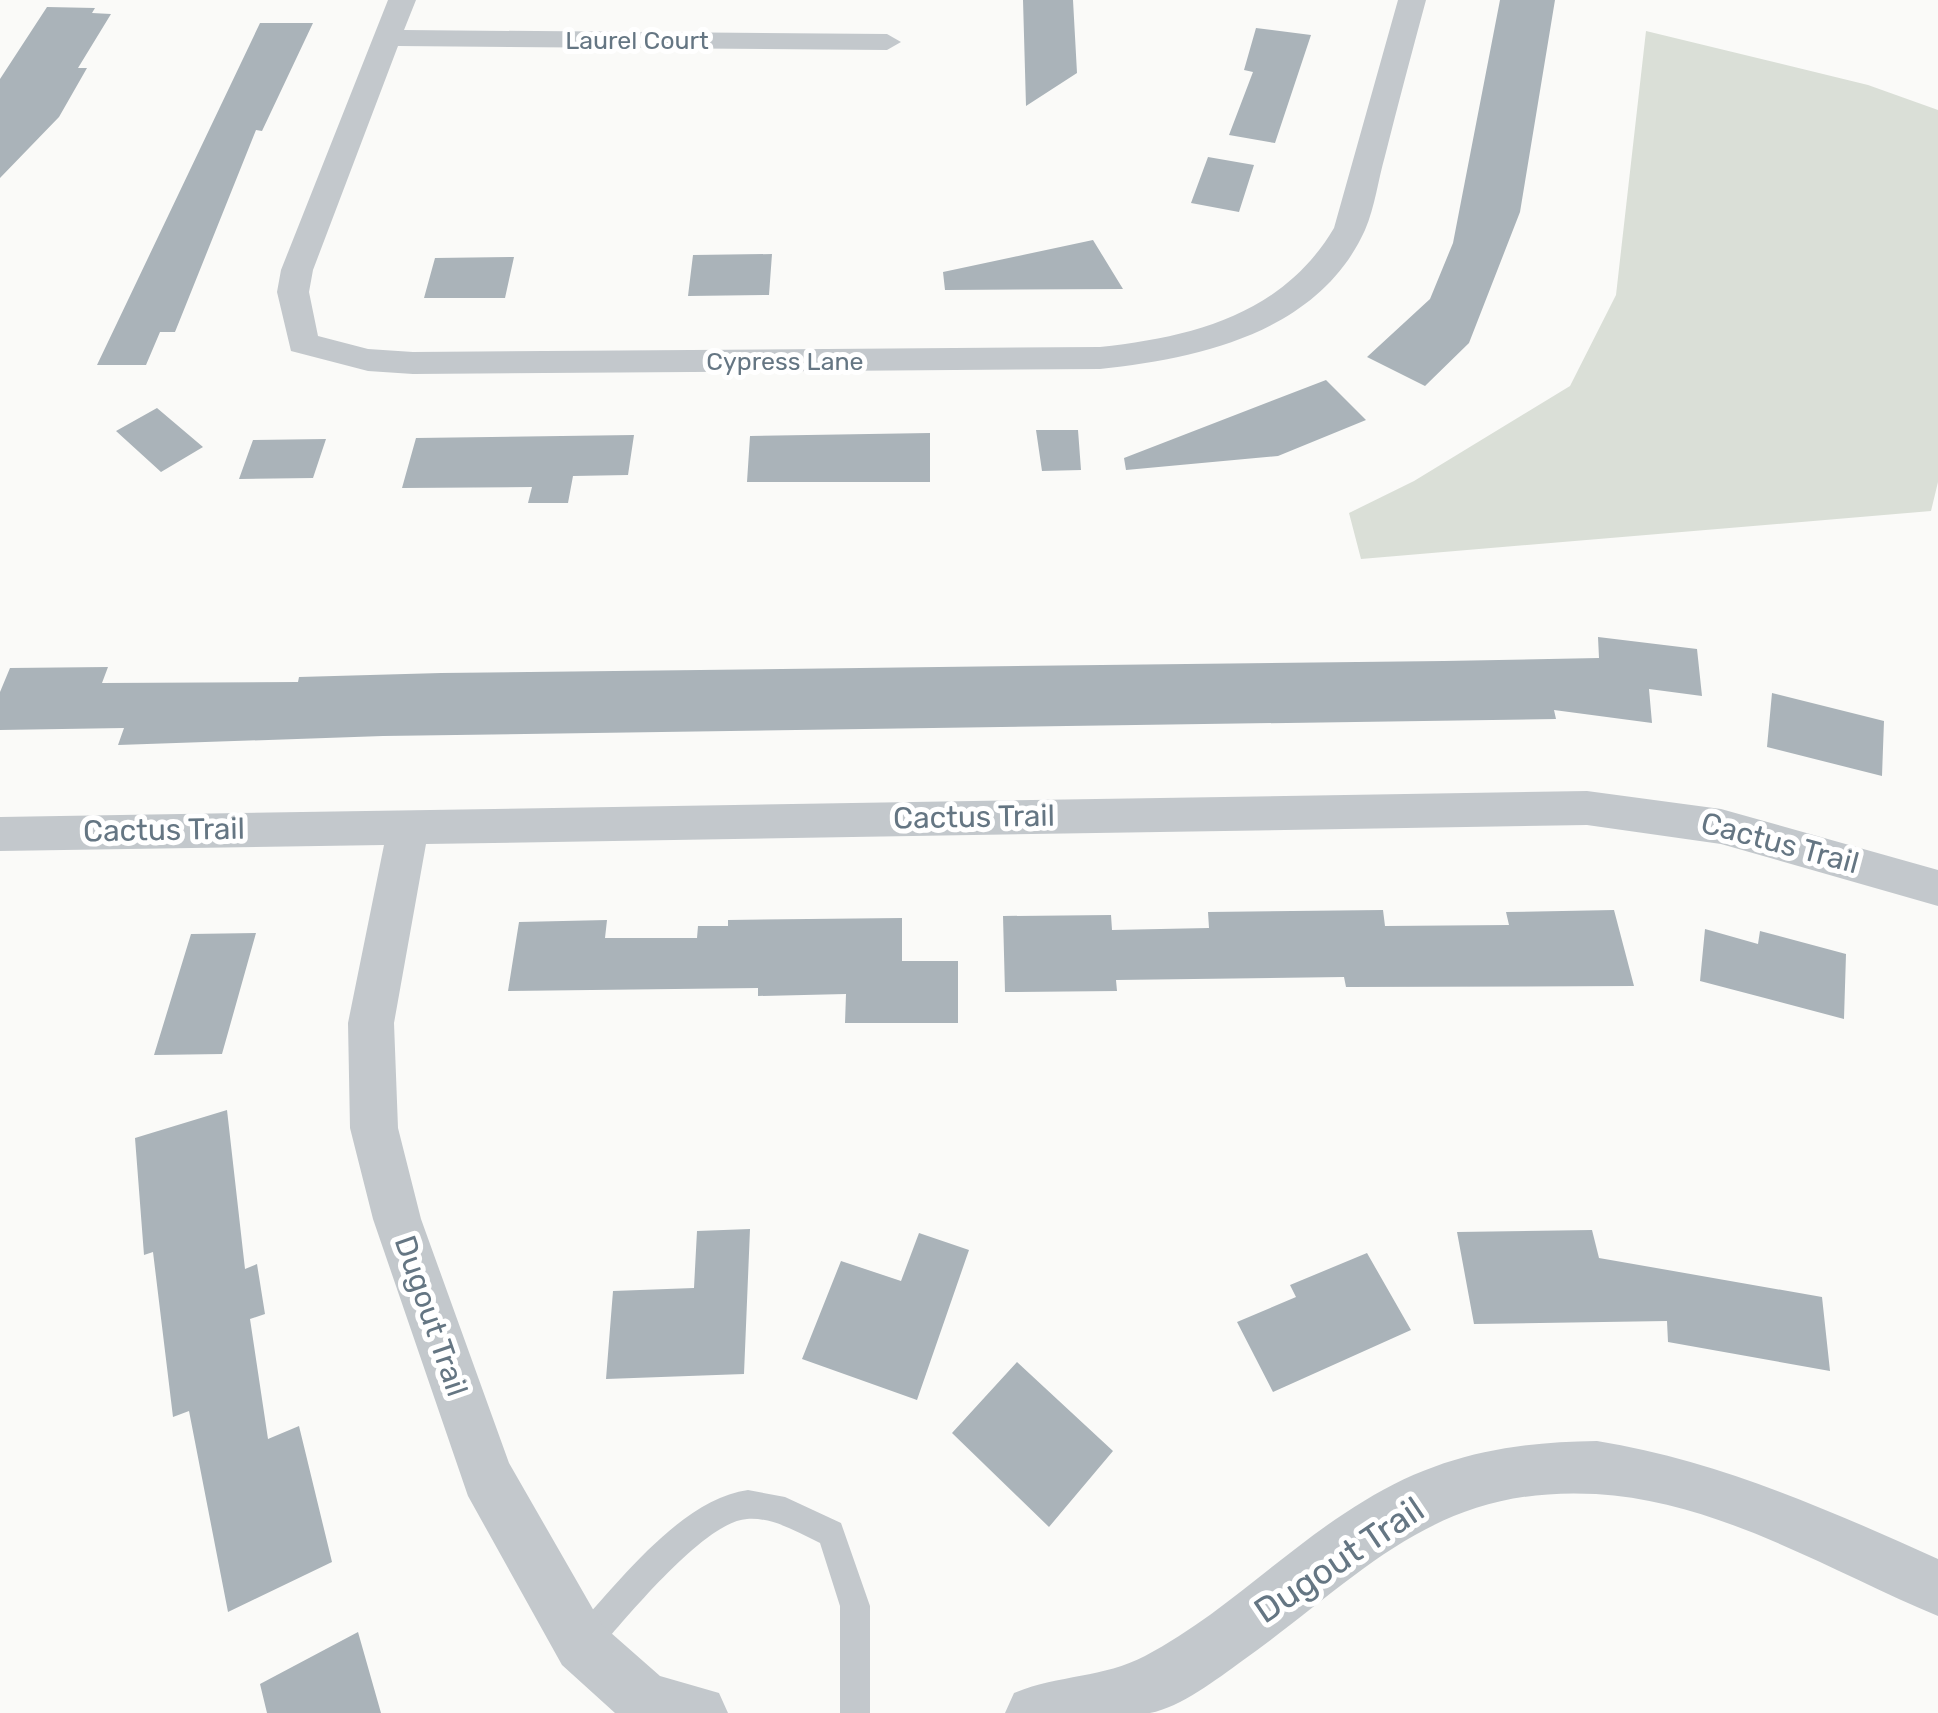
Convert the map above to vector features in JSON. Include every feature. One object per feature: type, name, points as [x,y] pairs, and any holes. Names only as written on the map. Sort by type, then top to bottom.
[{"type":"street","name":"Cypress Lane","points":[[402,0],[297,270],[292,292],[303,343],[368,360],[413,363],[1100,358],[1144,354],[1220,336],[1294,298],[1340,251],[1350,228],[1412,0]]},
{"type":"street","name":"Laurel Court","points":[[387,38],[887,42]]},
{"type":"street","name":"Cactus Trail","points":[[0,834],[1621,809],[1747,830],[1938,888]]},
{"type":"street","name":"Dugout Trail","points":[[409,826],[370,1024],[374,1128],[397,1219],[487,1477],[582,1645],[646,1702],[699,1713]]},
{"type":"street","name":"Dugout Trail","points":[[1034,1713],[1108,1701],[1192,1664],[1387,1518],[1443,1491],[1506,1473],[1592,1466],[1699,1484],[1938,1588]]},
{"type":"lane","points":[[582,1645],[693,1531],[736,1506],[778,1508],[831,1533],[855,1606],[855,1713]]},
{"type":"shaded area","points":[[1646,31],[1868,85],[1938,110],[1938,482],[1931,511],[1361,559],[1349,513],[1414,481],[1570,386],[1616,295]]},
{"type":"building","points":[[1023,0],[1073,0],[1077,73],[1026,106]]},
{"type":"building","points":[[1500,0],[1555,0],[1520,212],[1469,343],[1425,386],[1367,357],[1430,299],[1453,243]]},
{"type":"building","points":[[47,7],[95,8],[92,13],[111,14],[78,68],[87,68],[59,117],[0,178],[0,79]]},
{"type":"building","points":[[260,23],[313,23],[262,131],[256,130],[175,332],[160,332],[146,365],[97,365]]},
{"type":"building","points":[[1256,28],[1311,35],[1275,143],[1229,135],[1253,72],[1244,70]]},
{"type":"building","points":[[1208,157],[1254,165],[1239,212],[1191,203]]},
{"type":"building","points":[[1093,240],[1123,289],[945,290],[943,272]]},
{"type":"building","points":[[772,254],[769,295],[688,296],[693,255]]},
{"type":"building","points":[[514,257],[505,298],[424,298],[435,258]]},
{"type":"building","points":[[1326,380],[1366,420],[1278,456],[1126,470],[1124,458]]},
{"type":"building","points":[[157,408],[203,447],[161,472],[116,431]]},
{"type":"building","points":[[1036,430],[1078,430],[1081,470],[1042,471]]},
{"type":"building","points":[[930,433],[930,482],[747,482],[750,436]]},
{"type":"building","points":[[634,435],[628,475],[573,476],[568,503],[528,503],[532,487],[402,488],[416,438]]},
{"type":"building","points":[[326,439],[313,478],[239,479],[253,440]]},
{"type":"building","points":[[1598,637],[1697,649],[1702,696],[1649,689],[1652,723],[1554,710],[1556,719],[383,736],[118,745],[124,728],[0,730],[0,692],[10,668],[108,667],[102,683],[298,682],[299,677],[441,673],[1599,658]]},
{"type":"building","points":[[1772,693],[1884,721],[1882,776],[1767,747]]},
{"type":"building","points":[[1383,910],[1385,926],[1509,925],[1506,912],[1614,910],[1634,986],[1346,987],[1344,977],[1116,980],[1117,991],[1005,992],[1003,916],[1111,915],[1112,930],[1209,928],[1208,912]]},
{"type":"building","points":[[902,918],[902,961],[958,961],[958,1023],[845,1023],[846,994],[758,996],[758,988],[508,991],[519,922],[607,920],[605,938],[697,938],[698,926],[728,926],[728,920]]},
{"type":"building","points":[[1705,929],[1758,944],[1760,931],[1846,954],[1844,1019],[1700,981]]},
{"type":"building","points":[[256,933],[222,1054],[154,1055],[191,934]]},
{"type":"building","points":[[227,1110],[245,1269],[257,1264],[265,1314],[250,1319],[268,1439],[299,1426],[332,1562],[228,1612],[189,1411],[173,1417],[153,1252],[144,1255],[135,1138]]},
{"type":"building","points":[[750,1229],[744,1374],[606,1379],[613,1291],[694,1288],[697,1231]]},
{"type":"building","points":[[1592,1230],[1599,1258],[1822,1297],[1830,1371],[1668,1342],[1667,1321],[1474,1324],[1457,1232]]},
{"type":"building","points":[[919,1233],[969,1250],[917,1400],[802,1359],[841,1261],[901,1281]]},
{"type":"building","points":[[1367,1253],[1411,1330],[1273,1392],[1237,1322],[1296,1297],[1290,1285]]},
{"type":"building","points":[[1017,1362],[1113,1451],[1049,1527],[952,1433]]},
{"type":"building","points":[[358,1632],[381,1713],[267,1713],[260,1684]]}]
